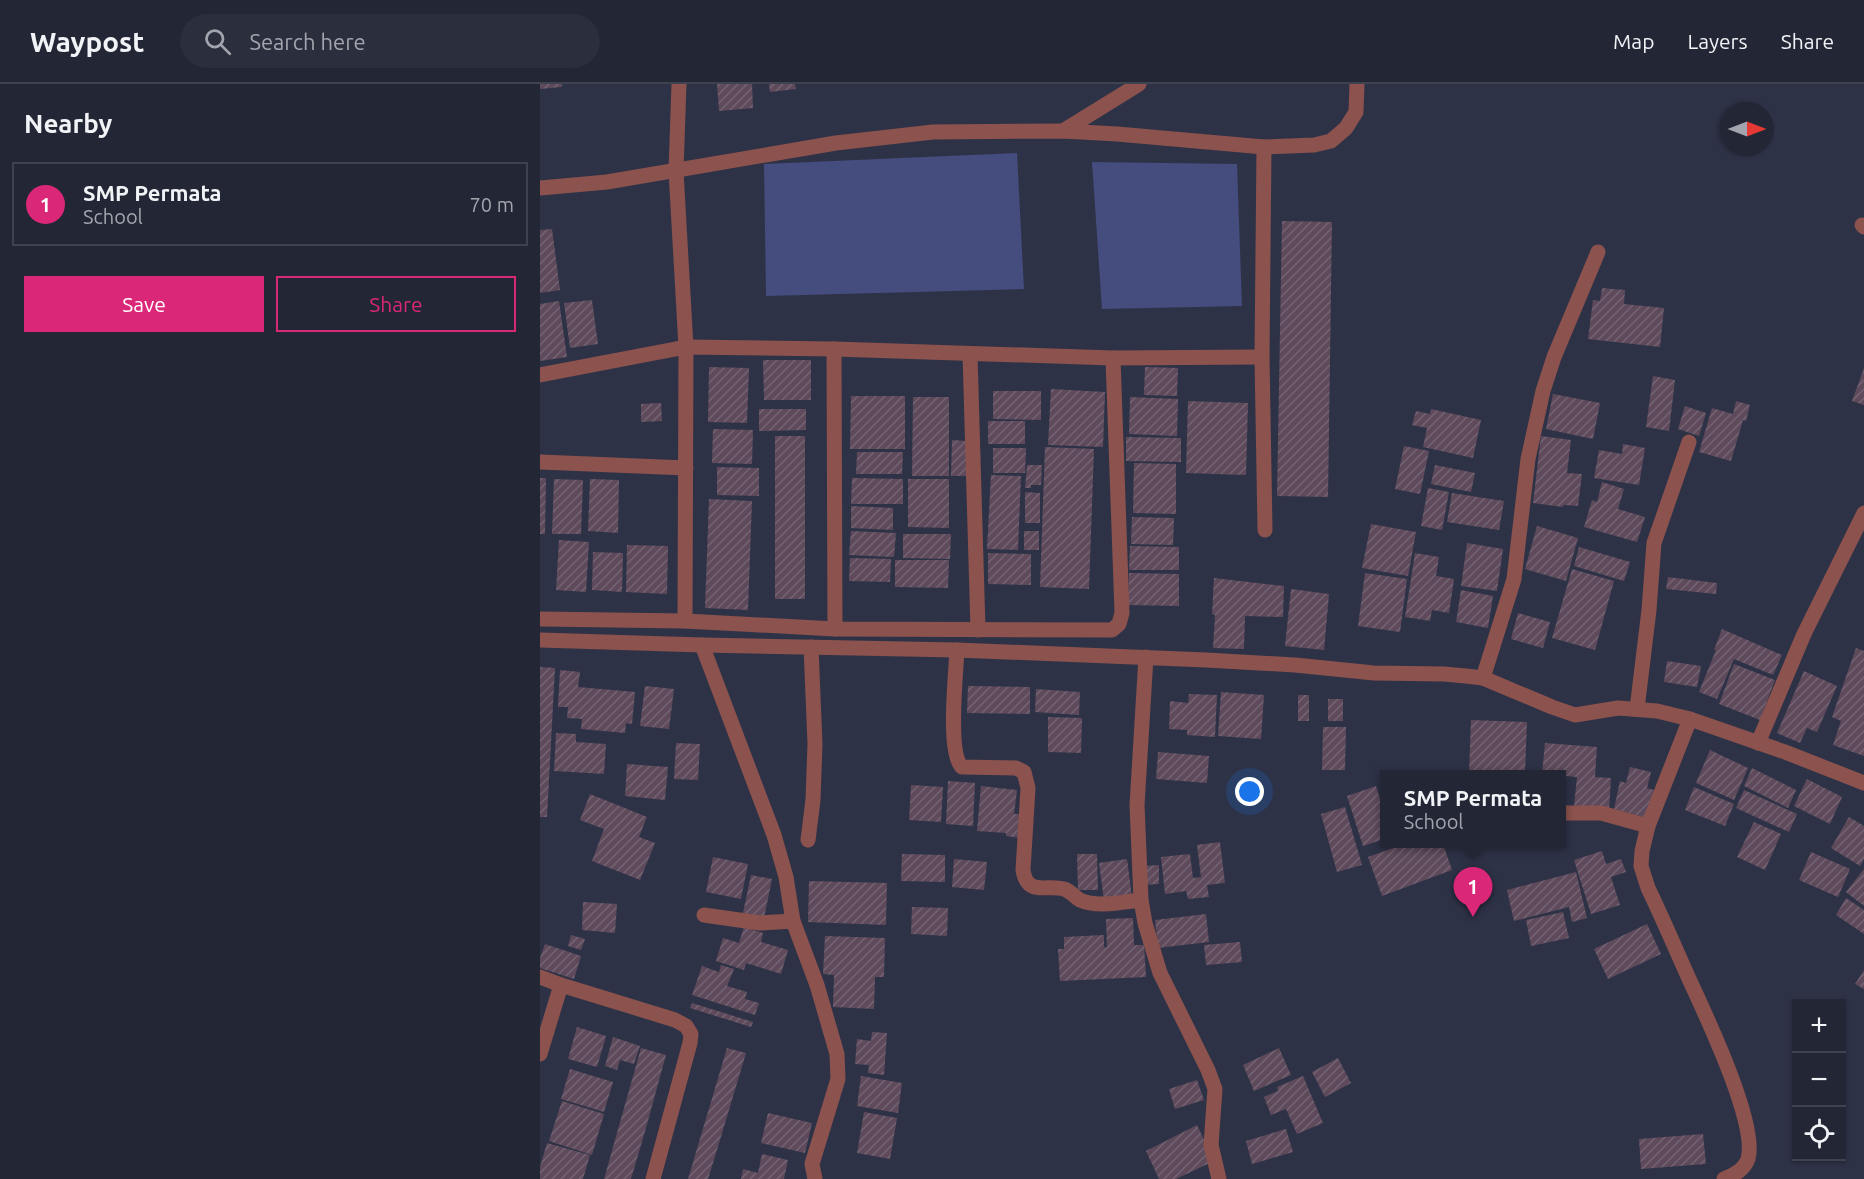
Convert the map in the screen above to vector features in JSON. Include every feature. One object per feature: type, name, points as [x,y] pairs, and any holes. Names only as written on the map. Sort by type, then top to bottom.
[{"type":"street","points":[[679,84],[676,171],[686,347],[685,621]]},
{"type":"street","points":[[1063,131],[1138,84]]},
{"type":"street","points":[[540,188],[607,182],[742,158],[933,132],[1063,131],[1264,147],[1314,145],[1331,141],[1346,128],[1356,112],[1357,84]]},
{"type":"street","points":[[1264,147],[1262,357],[1265,530]]},
{"type":"street","points":[[1483,678],[1514,579],[1528,459],[1543,391],[1554,357],[1598,252]]},
{"type":"street","points":[[540,375],[686,347],[834,349],[1113,358],[1262,357]]},
{"type":"street","points":[[834,349],[835,629]]},
{"type":"street","points":[[970,354],[978,630]]},
{"type":"street","points":[[540,619],[685,621],[835,629],[1099,632],[1112,630],[1119,624],[1122,614],[1113,358]]},
{"type":"street","points":[[1637,709],[1649,610],[1654,543],[1689,442]]},
{"type":"street","points":[[540,462],[686,468]]},
{"type":"street","points":[[1758,743],[1804,634],[1864,513]]},
{"type":"street","points":[[540,640],[1146,657],[1483,678],[1552,708],[1575,715],[1609,708],[1637,709],[1690,719],[1785,752],[1864,783]]},
{"type":"street","points":[[702,645],[771,825],[786,877],[793,921],[817,984],[837,1054],[838,1079],[812,1164],[815,1179]]},
{"type":"street","points":[[808,840],[815,755],[811,647]]},
{"type":"street","points":[[957,650],[955,757],[962,767],[1016,768],[1024,772],[1028,788],[1023,870],[1026,880],[1033,887],[1065,889],[1084,902],[1141,900]]},
{"type":"street","points":[[1146,657],[1137,805],[1141,900],[1145,923],[1160,973],[1208,1070],[1215,1089],[1211,1145],[1219,1179]]},
{"type":"street","points":[[1690,719],[1648,826],[1641,851],[1641,866],[1721,1053],[1747,1131],[1748,1159],[1743,1168],[1724,1179]]},
{"type":"street","points":[[1566,813],[1601,813],[1648,826]]},
{"type":"street","points":[[704,915],[760,923],[793,921]]},
{"type":"street","points":[[540,977],[664,1016],[686,1026],[702,1029]]},
{"type":"street","points":[[540,1054],[561,985]]},
{"type":"street","points":[[653,1179],[690,1043],[691,1034],[686,1026]]},
{"type":"shaded area","points":[[1017,153],[1024,289],[766,296],[764,164]]},
{"type":"shaded area","points":[[1092,162],[1237,164],[1242,306],[1102,309]]},
{"type":"building","points":[[540,84],[562,84],[562,87],[540,89]]},
{"type":"building","points":[[717,84],[752,84],[753,108],[719,111]]},
{"type":"building","points":[[769,84],[795,84],[796,89],[770,92]]},
{"type":"building","points":[[1282,221],[1332,222],[1328,497],[1277,496]]},
{"type":"building","points":[[552,229],[560,290],[540,293],[540,230]]},
{"type":"building","points":[[1602,288],[1625,290],[1624,304],[1664,308],[1660,347],[1588,339],[1593,300],[1600,301]]},
{"type":"building","points":[[592,300],[598,344],[570,348],[564,303]]},
{"type":"building","points":[[559,301],[567,357],[540,361],[540,304]]},
{"type":"building","points":[[763,360],[811,360],[811,400],[764,400]]},
{"type":"building","points":[[709,367],[749,368],[747,423],[708,422]]},
{"type":"building","points":[[1145,367],[1178,368],[1177,396],[1144,395]]},
{"type":"building","points":[[1864,368],[1864,405],[1852,401]]},
{"type":"building","points":[[1653,376],[1675,380],[1669,431],[1646,427]]},
{"type":"building","points":[[1051,389],[1105,392],[1103,447],[1048,445]]},
{"type":"building","points":[[993,391],[1041,391],[1041,420],[993,419]]},
{"type":"building","points":[[1553,394],[1600,403],[1593,439],[1546,429]]},
{"type":"building","points":[[851,396],[905,396],[905,449],[850,449]]},
{"type":"building","points":[[913,397],[949,397],[949,476],[912,476]]},
{"type":"building","points":[[1130,397],[1178,399],[1177,436],[1129,434]]},
{"type":"building","points":[[1188,401],[1248,403],[1246,475],[1186,473]]},
{"type":"building","points":[[1736,401],[1750,405],[1746,421],[1743,420],[1731,461],[1699,452],[1712,408],[1733,414]]},
{"type":"building","points":[[661,403],[662,421],[641,422],[641,404]]},
{"type":"building","points":[[1685,406],[1706,413],[1699,436],[1678,429]]},
{"type":"building","points":[[759,409],[806,409],[806,430],[759,431]]},
{"type":"building","points":[[1431,409],[1481,420],[1473,458],[1423,447],[1427,428],[1412,425],[1416,411],[1430,414]]},
{"type":"building","points":[[988,421],[1025,421],[1025,444],[988,444]]},
{"type":"building","points":[[713,429],[753,430],[752,464],[712,463]]},
{"type":"building","points":[[775,436],[805,436],[805,599],[775,599]]},
{"type":"building","points":[[1541,436],[1571,440],[1567,473],[1582,474],[1578,506],[1563,505],[1563,507],[1533,503]]},
{"type":"building","points":[[1126,437],[1181,438],[1181,462],[1126,461]]},
{"type":"building","points":[[952,440],[967,441],[966,476],[951,476]]},
{"type":"building","points":[[1623,444],[1645,448],[1639,485],[1594,478],[1599,450],[1622,454]]},
{"type":"building","points":[[1404,446],[1429,451],[1420,494],[1395,489]]},
{"type":"building","points":[[1045,447],[1094,449],[1089,589],[1040,587]]},
{"type":"building","points":[[993,448],[1026,448],[1025,473],[993,473]]},
{"type":"building","points":[[857,452],[903,452],[902,474],[856,474]]},
{"type":"building","points":[[1134,463],[1176,464],[1176,514],[1133,513]]},
{"type":"building","points":[[1027,465],[1042,465],[1041,485],[1031,485],[1031,488],[1025,488]]},
{"type":"building","points":[[1435,465],[1475,473],[1471,492],[1431,484]]},
{"type":"building","points":[[717,467],[759,468],[759,496],[717,495]]},
{"type":"building","points":[[991,475],[1021,476],[1018,550],[987,549]]},
{"type":"building","points":[[540,478],[546,478],[545,534],[540,534]]},
{"type":"building","points":[[852,478],[903,479],[903,504],[851,504]]},
{"type":"building","points":[[554,479],[583,480],[581,534],[552,534]]},
{"type":"building","points":[[590,479],[619,480],[618,533],[588,531]]},
{"type":"building","points":[[908,479],[949,479],[949,528],[908,527]]},
{"type":"building","points":[[1602,482],[1624,489],[1618,509],[1645,517],[1637,542],[1584,527],[1592,500],[1597,502]]},
{"type":"building","points":[[1428,488],[1449,492],[1442,530],[1421,526]]},
{"type":"building","points":[[1025,492],[1040,493],[1040,523],[1025,523]]},
{"type":"building","points":[[1452,493],[1504,501],[1499,530],[1447,522]]},
{"type":"building","points":[[709,499],[752,501],[748,610],[705,608]]},
{"type":"building","points":[[851,506],[893,508],[893,530],[851,528]]},
{"type":"building","points":[[1132,517],[1174,518],[1173,545],[1131,544]]},
{"type":"building","points":[[1371,524],[1416,532],[1408,576],[1362,568]]},
{"type":"building","points":[[1537,526],[1578,538],[1566,581],[1525,569]]},
{"type":"building","points":[[851,531],[896,533],[894,557],[849,555]]},
{"type":"building","points":[[1024,531],[1039,531],[1039,550],[1024,550]]},
{"type":"building","points":[[903,534],[951,534],[950,559],[903,558]]},
{"type":"building","points":[[559,540],[589,542],[586,592],[556,590]]},
{"type":"building","points":[[1467,543],[1503,549],[1497,591],[1461,586]]},
{"type":"building","points":[[627,545],[668,546],[667,594],[626,592]]},
{"type":"building","points":[[1130,546],[1179,547],[1179,570],[1129,570]]},
{"type":"building","points":[[1579,547],[1630,562],[1624,581],[1574,566]]},
{"type":"building","points":[[593,552],[623,553],[622,592],[592,590]]},
{"type":"building","points":[[988,553],[1031,554],[1031,585],[988,584]]},
{"type":"building","points":[[1415,553],[1439,557],[1436,576],[1454,579],[1449,613],[1432,610],[1430,621],[1405,617]]},
{"type":"building","points":[[850,558],[891,559],[890,582],[849,581]]},
{"type":"building","points":[[895,560],[949,560],[948,588],[895,587]]},
{"type":"building","points":[[1572,569],[1614,581],[1595,650],[1552,638]]},
{"type":"building","points":[[1129,573],[1179,574],[1179,606],[1128,605]]},
{"type":"building","points":[[1365,573],[1407,579],[1400,632],[1358,626]]},
{"type":"building","points":[[1668,577],[1717,583],[1716,594],[1666,589]]},
{"type":"building","points":[[1214,578],[1284,586],[1283,617],[1245,616],[1244,649],[1213,648]]},
{"type":"building","points":[[1291,589],[1329,594],[1324,650],[1285,646]]},
{"type":"building","points":[[1461,590],[1493,596],[1488,628],[1456,622]]},
{"type":"building","points":[[1518,613],[1550,622],[1543,648],[1511,639]]},
{"type":"building","points":[[1722,629],[1782,655],[1773,675],[1734,659],[1717,699],[1699,692]]},
{"type":"building","points":[[1856,648],[1864,651],[1864,756],[1833,745],[1841,721],[1832,717]]},
{"type":"building","points":[[1667,661],[1701,666],[1697,687],[1664,682]]},
{"type":"building","points":[[1734,664],[1775,680],[1760,720],[1719,704]]},
{"type":"building","points":[[540,667],[555,668],[547,817],[540,817]]},
{"type":"building","points":[[560,670],[580,672],[578,687],[635,692],[632,724],[626,723],[625,733],[581,729],[582,719],[567,718],[568,707],[558,707]]},
{"type":"building","points":[[1804,671],[1837,686],[1817,732],[1807,728],[1800,743],[1777,733]]},
{"type":"building","points":[[645,686],[674,689],[669,729],[640,726]]},
{"type":"building","points":[[968,686],[1030,687],[1030,714],[967,713]]},
{"type":"building","points":[[1036,689],[1080,692],[1079,715],[1035,712]]},
{"type":"building","points":[[1221,692],[1264,695],[1261,739],[1218,736]]},
{"type":"building","points":[[1189,694],[1217,695],[1215,737],[1187,735],[1187,730],[1169,729],[1170,701],[1188,703]]},
{"type":"building","points":[[1298,695],[1309,695],[1309,721],[1298,721]]},
{"type":"building","points":[[1328,699],[1343,699],[1343,721],[1328,721]]},
{"type":"building","points":[[1048,717],[1082,718],[1081,753],[1048,752]]},
{"type":"building","points":[[1471,720],[1527,722],[1525,770],[1469,770]]},
{"type":"building","points":[[1323,727],[1346,727],[1345,770],[1322,770]]},
{"type":"building","points":[[556,733],[576,734],[576,742],[606,744],[604,774],[554,771]]},
{"type":"building","points":[[676,743],[700,744],[698,780],[674,779]]},
{"type":"building","points":[[1545,743],[1597,747],[1595,777],[1611,778],[1609,809],[1574,806],[1577,777],[1566,776],[1566,770],[1542,770]]},
{"type":"building","points":[[1710,750],[1748,768],[1734,800],[1696,783]]},
{"type":"building","points":[[1158,752],[1209,756],[1207,783],[1156,779]]},
{"type":"building","points":[[627,764],[668,767],[665,800],[625,796]]},
{"type":"building","points":[[1630,767],[1651,772],[1647,788],[1654,790],[1648,818],[1614,809],[1620,781],[1626,783]]},
{"type":"building","points":[[1752,768],[1796,790],[1788,808],[1744,786]]},
{"type":"building","points":[[1807,779],[1842,797],[1830,824],[1794,806]]},
{"type":"building","points":[[948,781],[975,783],[973,826],[946,824]]},
{"type":"building","points":[[911,785],[943,787],[941,822],[909,820]]},
{"type":"building","points":[[981,786],[1017,790],[1014,814],[1022,814],[1020,838],[1006,836],[1006,833],[977,831]]},
{"type":"building","points":[[1376,786],[1380,799],[1380,840],[1363,846],[1347,796]]},
{"type":"building","points":[[1694,787],[1734,804],[1725,826],[1685,810]]},
{"type":"building","points":[[1744,790],[1797,814],[1789,832],[1736,808]]},
{"type":"building","points":[[590,794],[647,817],[639,837],[655,843],[640,880],[592,861],[604,829],[580,820]]},
{"type":"building","points":[[1345,807],[1362,865],[1337,872],[1321,814]]},
{"type":"building","points":[[1849,817],[1864,826],[1864,859],[1860,866],[1831,848]]},
{"type":"building","points":[[1754,822],[1781,834],[1765,870],[1737,857]]},
{"type":"building","points":[[1220,842],[1225,883],[1207,885],[1209,897],[1188,899],[1186,891],[1165,894],[1161,857],[1190,854],[1193,878],[1201,877],[1197,845]]},
{"type":"building","points":[[1393,848],[1444,848],[1452,870],[1382,896],[1368,857]]},
{"type":"building","points":[[1602,851],[1606,864],[1621,859],[1626,872],[1611,877],[1620,905],[1591,914],[1574,860]]},
{"type":"building","points":[[1811,852],[1850,869],[1838,897],[1799,880]]},
{"type":"building","points":[[902,854],[945,855],[945,882],[901,881]]},
{"type":"building","points":[[1077,854],[1097,854],[1098,890],[1078,890]]},
{"type":"building","points":[[713,857],[748,864],[741,899],[706,892]]},
{"type":"building","points":[[954,859],[987,862],[984,890],[952,887]]},
{"type":"building","points":[[1127,859],[1132,897],[1104,901],[1099,863]]},
{"type":"building","points":[[1159,865],[1159,884],[1142,885],[1142,866]]},
{"type":"building","points":[[1864,869],[1864,906],[1846,892]]},
{"type":"building","points":[[1576,872],[1587,918],[1572,922],[1569,907],[1514,921],[1507,890]]},
{"type":"building","points":[[751,875],[772,879],[764,918],[743,913]]},
{"type":"building","points":[[809,881],[887,883],[886,925],[808,922]]},
{"type":"building","points":[[1846,898],[1864,910],[1864,934],[1836,915]]},
{"type":"building","points":[[583,902],[617,904],[615,933],[582,930]]},
{"type":"building","points":[[912,907],[948,908],[947,936],[911,934]]},
{"type":"building","points":[[1563,912],[1569,938],[1531,946],[1526,920]]},
{"type":"building","points":[[1206,914],[1209,942],[1158,948],[1155,920]]},
{"type":"building","points":[[1133,918],[1134,945],[1144,945],[1146,977],[1060,981],[1058,949],[1064,949],[1064,937],[1104,935],[1104,947],[1107,947],[1106,919]]},
{"type":"building","points":[[1647,924],[1661,954],[1608,979],[1594,949]]},
{"type":"building","points":[[744,927],[763,933],[761,942],[788,950],[781,974],[746,963],[744,970],[716,961],[723,938],[739,943]]},
{"type":"building","points":[[571,935],[585,939],[581,950],[568,946]]},
{"type":"building","points":[[825,936],[885,938],[884,977],[875,977],[874,1009],[833,1007],[834,975],[823,974]]},
{"type":"building","points":[[1240,942],[1242,962],[1206,965],[1204,945]]},
{"type":"building","points":[[545,944],[581,956],[574,979],[540,968],[540,958]]},
{"type":"building","points":[[721,965],[734,969],[727,986],[747,992],[745,999],[759,1003],[755,1015],[692,995],[702,966],[719,972]]},
{"type":"building","points":[[1864,970],[1864,989],[1855,984]]},
{"type":"building","points":[[692,1003],[753,1022],[751,1027],[690,1008]]},
{"type":"building","points":[[577,1027],[606,1036],[597,1067],[568,1059]]},
{"type":"building","points":[[872,1032],[887,1033],[884,1075],[868,1073],[869,1065],[855,1064],[857,1039],[871,1041]]},
{"type":"building","points":[[613,1037],[640,1046],[634,1064],[620,1060],[617,1070],[605,1066]]},
{"type":"building","points":[[641,1048],[666,1055],[646,1128],[631,1179],[604,1179]]},
{"type":"building","points":[[727,1048],[746,1053],[708,1179],[688,1179]]},
{"type":"building","points":[[1279,1048],[1291,1075],[1254,1091],[1243,1065]]},
{"type":"building","points":[[1338,1058],[1351,1083],[1325,1097],[1312,1072]]},
{"type":"building","points":[[570,1069],[613,1082],[604,1112],[561,1099]]},
{"type":"building","points":[[861,1076],[902,1083],[898,1113],[857,1106]]},
{"type":"building","points":[[1303,1076],[1323,1123],[1297,1134],[1286,1109],[1271,1115],[1264,1097],[1278,1091],[1277,1087]]},
{"type":"building","points":[[1197,1080],[1204,1100],[1175,1109],[1169,1089]]},
{"type":"building","points":[[562,1101],[604,1114],[592,1155],[549,1141]]},
{"type":"building","points":[[864,1112],[897,1118],[890,1159],[857,1153]]},
{"type":"building","points":[[768,1113],[812,1123],[805,1153],[761,1143]]},
{"type":"building","points":[[1197,1125],[1214,1161],[1176,1179],[1159,1179],[1146,1151]]},
{"type":"building","points":[[1286,1129],[1293,1152],[1252,1164],[1246,1141]]},
{"type":"building","points":[[1703,1134],[1706,1164],[1641,1169],[1639,1139]]},
{"type":"building","points":[[547,1143],[590,1155],[583,1179],[540,1179],[540,1167]]},
{"type":"building","points":[[762,1154],[788,1160],[784,1179],[741,1179],[743,1169],[758,1173]]},
{"type":"place","name":"SMP Permata","points":[[1473,917]]}]
